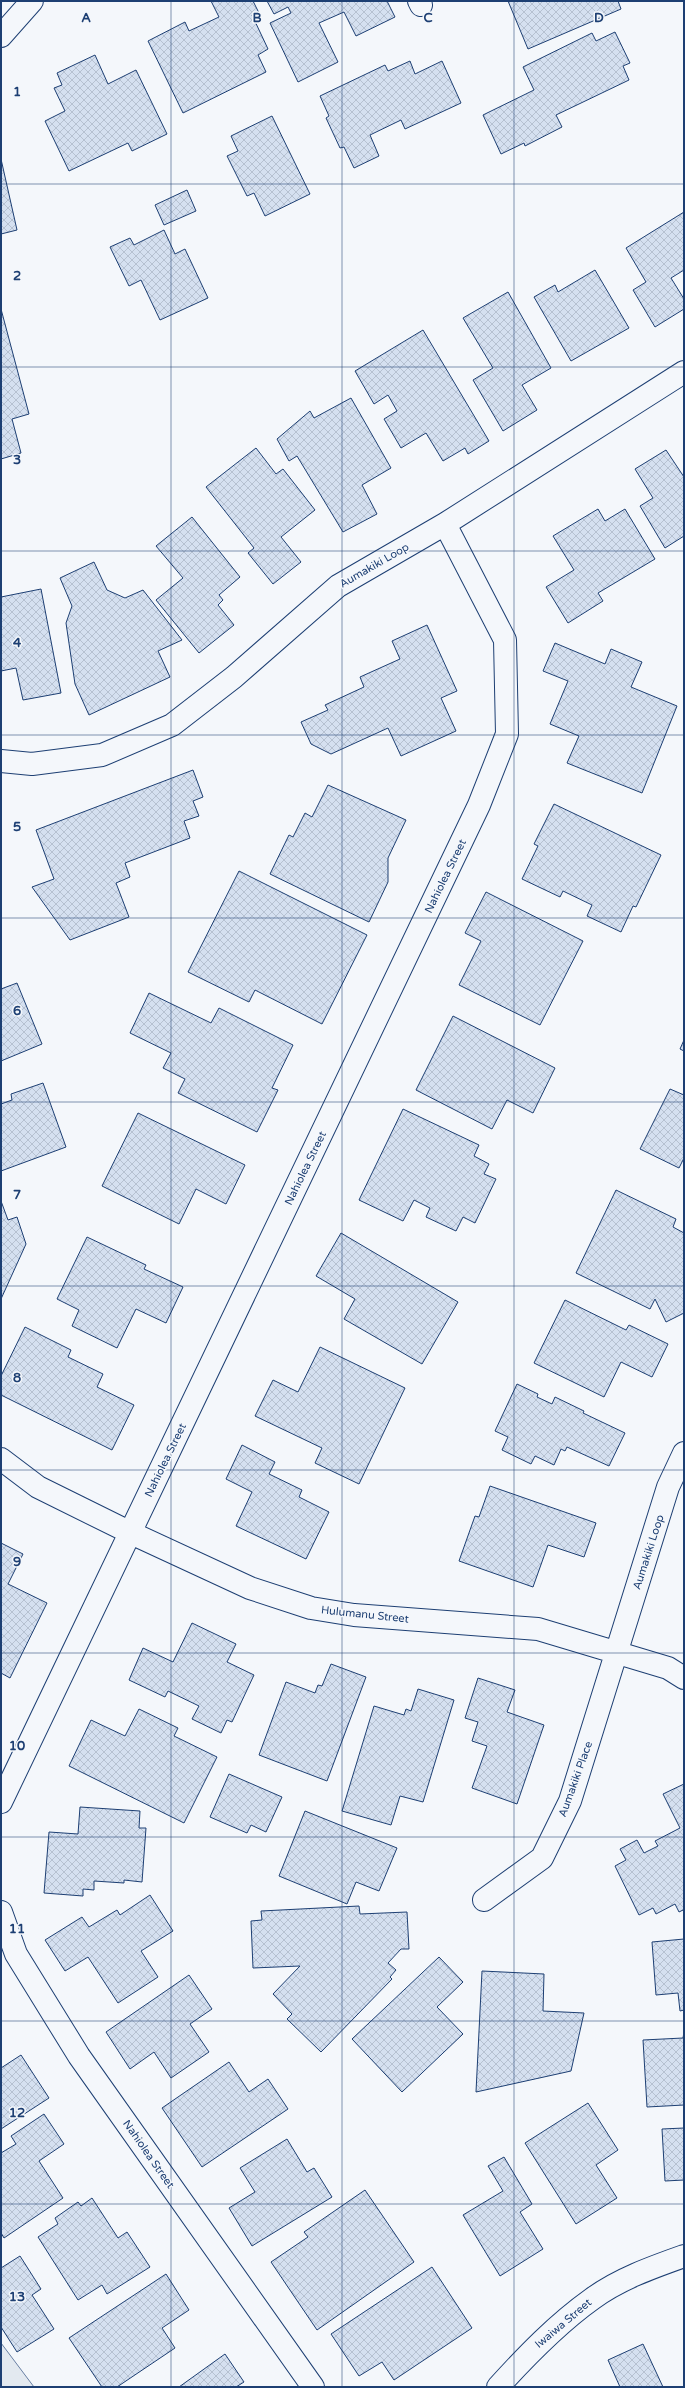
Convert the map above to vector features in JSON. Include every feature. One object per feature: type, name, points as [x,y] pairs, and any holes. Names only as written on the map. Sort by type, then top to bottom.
[{"type":"street","points":[[1,36],[32,1]]},
{"type":"street","name":"Aumakiki Loop","points":[[1,761],[32,764],[102,754],[172,725],[234,677],[338,586],[445,524],[684,372]]},
{"type":"street","name":"Nahiolea Street","points":[[1,1802],[476,812],[507,734],[505,640],[445,524]]},
{"type":"street","name":"Aumakiki Loop","points":[[616,1652],[668,1487],[684,1453]]},
{"type":"street","name":"Hulumanu Street","points":[[1,1459],[38,1487],[130,1532],[250,1588],[311,1608],[354,1616],[538,1629],[668,1668],[684,1678]]},
{"type":"street","name":"Aumakiki Place","points":[[484,1900],[542,1858],[570,1801],[616,1652]]},
{"type":"street","name":"Nahiolea Street","points":[[1,1912],[16,1954],[79,2056],[313,2387]]},
{"type":"street","name":"Iwaiwa Street","points":[[498,2387],[533,2349],[593,2298],[651,2267],[684,2256]]},
{"type":"shaded area","points":[[1,2343],[34,2387],[1,2387]]},
{"type":"building","points":[[211,1],[253,1],[259,13],[252,15],[268,49],[258,55],[266,72],[183,113],[148,41],[185,22],[189,31],[219,17]]},
{"type":"building","points":[[267,1],[387,1],[395,17],[356,36],[344,12],[319,23],[338,62],[298,82],[270,23],[291,13],[288,7],[274,14]]},
{"type":"building","points":[[508,1],[618,1],[621,9],[528,49]]},
{"type":"building","points":[[615,32],[630,63],[623,66],[629,80],[556,115],[562,127],[525,146],[524,143],[501,154],[483,115],[534,90],[523,67],[592,33],[596,41]]},
{"type":"building","points":[[95,55],[108,84],[136,70],[167,134],[132,151],[128,143],[69,171],[45,121],[65,111],[54,88],[62,85],[57,73]]},
{"type":"building","points":[[410,61],[415,74],[442,61],[461,103],[405,129],[401,120],[370,135],[379,156],[354,168],[344,147],[340,148],[326,118],[329,116],[320,96],[385,65],[388,71]]},
{"type":"building","points":[[272,116],[310,194],[265,216],[254,193],[247,196],[227,156],[238,151],[231,136]]},
{"type":"building","points":[[1,159],[17,230],[1,234]]},
{"type":"building","points":[[187,190],[196,211],[164,225],[155,205]]},
{"type":"building","points":[[684,212],[684,270],[671,278],[684,299],[684,309],[655,327],[633,290],[646,282],[626,248]]},
{"type":"building","points":[[164,230],[175,254],[185,249],[208,298],[160,320],[141,280],[129,286],[110,247],[130,238],[134,245]]},
{"type":"building","points":[[595,270],[629,328],[571,361],[534,297],[555,285],[558,292]]},
{"type":"building","points":[[508,292],[551,368],[522,385],[537,410],[503,431],[473,380],[493,368],[463,318]]},
{"type":"building","points":[[1,309],[29,414],[12,419],[21,453],[1,459]]},
{"type":"building","points":[[423,330],[489,441],[468,454],[465,448],[443,461],[426,433],[401,448],[384,419],[397,411],[388,395],[374,404],[355,371]]},
{"type":"building","points":[[351,398],[391,468],[362,485],[377,514],[343,532],[297,456],[289,461],[277,439],[310,411],[314,418]]},
{"type":"building","points":[[256,448],[276,474],[283,469],[315,510],[281,537],[301,562],[273,584],[248,553],[254,548],[206,487]]},
{"type":"building","points":[[666,450],[684,477],[684,536],[665,548],[640,506],[653,498],[635,469]]},
{"type":"building","points":[[598,509],[605,521],[625,509],[655,559],[598,593],[603,601],[568,623],[546,587],[574,570],[553,536]]},
{"type":"building","points":[[192,517],[240,577],[219,595],[223,600],[218,605],[234,625],[199,653],[156,600],[183,578],[156,546]]},
{"type":"building","points":[[94,562],[107,590],[125,598],[143,590],[182,640],[158,651],[170,677],[89,715],[75,684],[66,623],[72,606],[60,578]]},
{"type":"building","points":[[41,589],[61,693],[23,700],[16,668],[1,671],[1,597]]},
{"type":"building","points":[[427,625],[457,691],[441,698],[456,731],[401,756],[388,728],[331,754],[311,744],[301,722],[328,710],[325,705],[364,687],[360,677],[400,659],[392,641]]},
{"type":"building","points":[[555,643],[605,664],[611,649],[642,662],[631,687],[677,706],[642,793],[567,763],[579,736],[550,724],[568,681],[543,671]]},
{"type":"building","points":[[193,770],[203,797],[193,801],[199,816],[184,821],[190,838],[125,863],[130,877],[116,883],[129,917],[70,940],[32,887],[54,879],[36,830]]},
{"type":"building","points":[[328,785],[406,820],[388,858],[388,882],[369,922],[270,874],[289,835],[293,837],[305,813],[312,817]]},
{"type":"building","points":[[554,804],[661,855],[636,907],[633,906],[621,932],[587,916],[592,905],[563,891],[560,897],[522,879],[538,846],[534,844]]},
{"type":"building","points":[[239,871],[367,935],[322,1024],[255,990],[249,1002],[188,972]]},
{"type":"building","points":[[486,892],[583,941],[540,1025],[459,985],[481,941],[465,933]]},
{"type":"building","points":[[17,983],[42,1044],[1,1061],[1,989]]},
{"type":"building","points":[[149,993],[211,1023],[219,1008],[293,1045],[272,1088],[278,1090],[257,1132],[178,1093],[185,1079],[163,1068],[171,1053],[130,1033]]},
{"type":"building","points":[[453,1016],[555,1068],[533,1113],[507,1100],[492,1129],[416,1090]]},
{"type":"building","points":[[684,1040],[684,1051],[680,1049]]},
{"type":"building","points":[[43,1083],[66,1147],[1,1171],[1,1104],[12,1100],[11,1094]]},
{"type":"building","points":[[670,1089],[684,1095],[684,1158],[679,1168],[640,1149]]},
{"type":"building","points":[[403,1109],[479,1145],[474,1156],[489,1164],[484,1174],[496,1179],[475,1223],[463,1217],[456,1231],[426,1217],[430,1208],[414,1200],[403,1221],[359,1200]]},
{"type":"building","points":[[138,1113],[245,1165],[226,1204],[196,1189],[179,1224],[102,1186]]},
{"type":"building","points":[[616,1190],[676,1219],[673,1227],[684,1233],[684,1313],[666,1322],[655,1299],[650,1309],[576,1273]]},
{"type":"building","points":[[1,1201],[8,1220],[17,1217],[26,1244],[1,1299]]},
{"type":"building","points":[[341,1233],[458,1302],[422,1364],[344,1319],[355,1299],[316,1276]]},
{"type":"building","points":[[87,1237],[146,1265],[144,1269],[183,1287],[166,1323],[136,1309],[117,1348],[72,1326],[79,1310],[57,1299]]},
{"type":"building","points":[[565,1300],[626,1330],[629,1325],[668,1344],[652,1377],[621,1362],[604,1397],[534,1363]]},
{"type":"building","points":[[25,1327],[71,1350],[68,1357],[103,1374],[97,1387],[134,1405],[112,1450],[1,1395],[1,1376]]},
{"type":"building","points":[[320,1347],[405,1388],[359,1484],[315,1463],[322,1448],[255,1416],[273,1380],[298,1392]]},
{"type":"building","points":[[517,1384],[538,1394],[537,1397],[552,1404],[555,1397],[584,1411],[583,1413],[625,1433],[609,1466],[567,1447],[565,1451],[561,1449],[554,1465],[535,1456],[531,1464],[502,1450],[508,1437],[495,1431]]},
{"type":"building","points":[[242,1445],[275,1462],[269,1474],[302,1490],[299,1497],[329,1512],[306,1559],[236,1526],[252,1492],[226,1479]]},
{"type":"building","points":[[490,1486],[596,1523],[584,1557],[548,1545],[533,1587],[459,1561],[475,1516],[479,1517]]},
{"type":"building","points":[[1,1543],[23,1554],[8,1584],[47,1603],[10,1678],[1,1673]]},
{"type":"building","points":[[192,1623],[236,1644],[227,1662],[254,1675],[232,1722],[227,1720],[221,1733],[192,1719],[199,1706],[168,1691],[165,1697],[129,1680],[143,1648],[173,1662]]},
{"type":"building","points":[[331,1664],[366,1677],[327,1781],[259,1755],[286,1682],[315,1693],[318,1685],[322,1686]]},
{"type":"building","points":[[478,1678],[515,1690],[507,1712],[544,1725],[517,1804],[472,1788],[487,1746],[472,1741],[478,1722],[465,1718]]},
{"type":"building","points":[[418,1689],[454,1700],[423,1802],[400,1796],[391,1825],[342,1811],[374,1706],[404,1715],[406,1709],[411,1711]]},
{"type":"building","points":[[139,1709],[178,1728],[174,1736],[217,1757],[184,1823],[69,1766],[91,1720],[125,1736]]},
{"type":"building","points":[[229,1774],[282,1797],[266,1832],[251,1825],[247,1833],[210,1817]]},
{"type":"building","points":[[684,1784],[684,1912],[683,1910],[679,1912],[675,1904],[656,1914],[653,1908],[639,1915],[615,1866],[626,1860],[620,1849],[637,1840],[644,1853],[658,1846],[655,1841],[680,1828],[663,1794]]},
{"type":"building","points":[[80,1807],[140,1811],[139,1828],[146,1828],[142,1882],[124,1880],[124,1883],[94,1881],[94,1890],[83,1889],[83,1896],[44,1893],[49,1832],[78,1834]]},
{"type":"building","points":[[305,1811],[397,1848],[379,1891],[356,1882],[347,1904],[279,1876]]},
{"type":"building","points":[[150,1895],[173,1931],[141,1951],[158,1977],[118,2003],[88,1957],[65,1971],[45,1940],[82,1917],[89,1927],[117,1910],[120,1915]]},
{"type":"building","points":[[359,1906],[360,1914],[407,1912],[409,1949],[401,1949],[388,1963],[396,1970],[390,1977],[392,1979],[321,2052],[287,2019],[292,2014],[273,1994],[300,1966],[253,1968],[251,1921],[262,1920],[261,1911]]},
{"type":"building","points":[[684,1939],[684,2010],[680,2011],[678,1993],[656,1995],[652,1942]]},
{"type":"building","points":[[439,1957],[463,1982],[437,2007],[463,2034],[402,2092],[352,2039]]},
{"type":"building","points":[[482,1971],[544,1974],[543,2011],[584,2013],[571,2071],[476,2092]]},
{"type":"building","points":[[189,1975],[212,2009],[190,2024],[209,2052],[171,2078],[154,2052],[130,2069],[106,2032]]},
{"type":"building","points":[[684,2032],[684,2105],[647,2107],[643,2040],[683,2038]]},
{"type":"building","points":[[21,2055],[49,2098],[1,2129],[1,2068]]},
{"type":"building","points":[[229,2062],[249,2092],[268,2079],[288,2109],[202,2167],[162,2108]]},
{"type":"building","points":[[588,2103],[618,2150],[596,2165],[617,2198],[576,2224],[525,2143]]},
{"type":"building","points":[[44,2114],[64,2144],[39,2161],[63,2198],[4,2238],[1,2233],[1,2153],[16,2144],[11,2136]]},
{"type":"building","points":[[684,2128],[684,2180],[665,2181],[662,2129]]},
{"type":"building","points":[[287,2139],[307,2172],[314,2168],[332,2197],[252,2246],[229,2208],[255,2192],[240,2168]]},
{"type":"building","points":[[504,2157],[532,2204],[520,2212],[543,2249],[500,2276],[463,2215],[503,2191],[488,2166]]},
{"type":"building","points":[[365,2190],[414,2262],[317,2330],[271,2262],[308,2237],[304,2232]]},
{"type":"building","points":[[92,2198],[118,2238],[127,2232],[150,2267],[107,2294],[102,2285],[78,2300],[38,2237],[58,2224],[55,2218],[78,2202],[81,2206]]},
{"type":"building","points":[[20,2256],[41,2289],[32,2295],[54,2329],[17,2352],[1,2327],[1,2268]]},
{"type":"building","points":[[432,2267],[472,2328],[394,2380],[382,2362],[359,2376],[331,2334]]},
{"type":"building","points":[[166,2274],[189,2310],[162,2328],[175,2348],[117,2387],[102,2387],[69,2338]]},
{"type":"building","points":[[643,2344],[663,2387],[620,2387],[608,2360]]},
{"type":"building","points":[[225,2354],[244,2382],[236,2387],[179,2387]]}]
